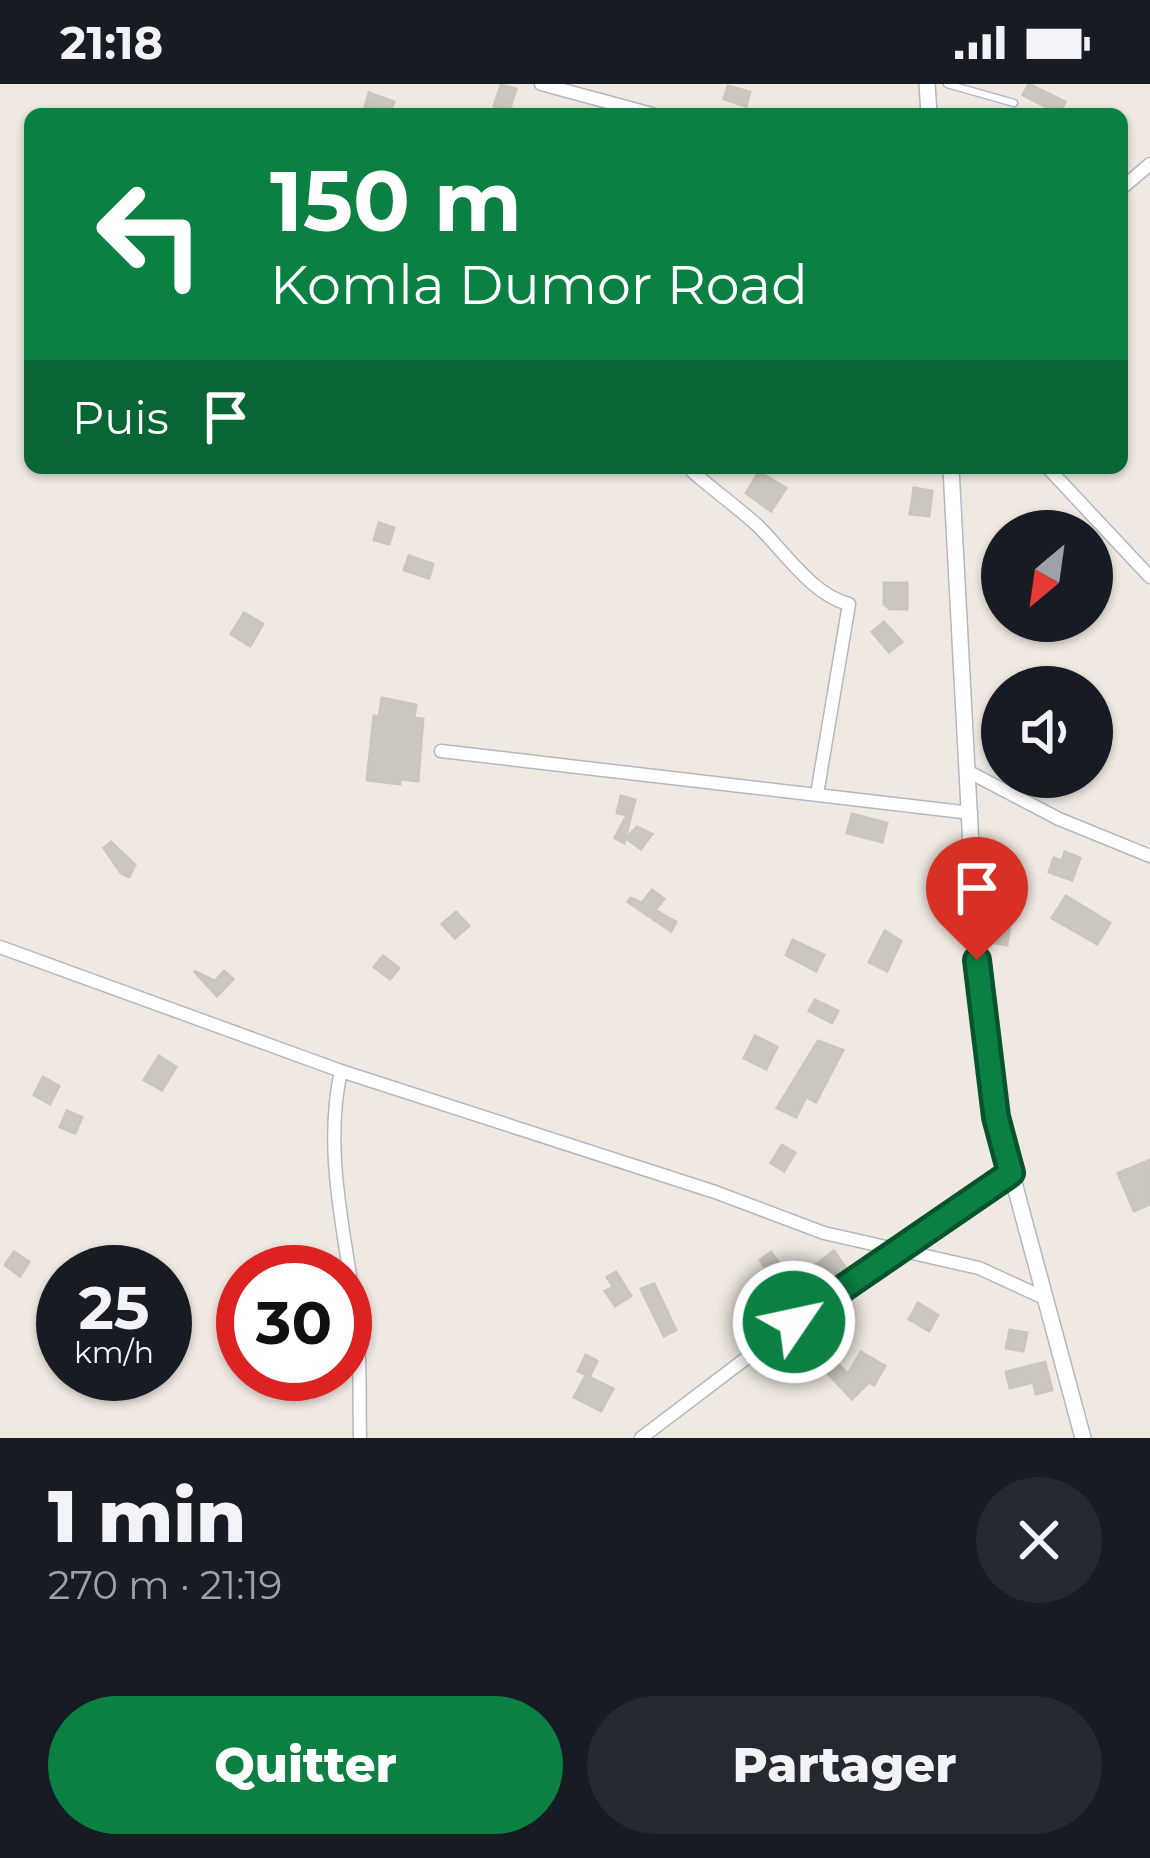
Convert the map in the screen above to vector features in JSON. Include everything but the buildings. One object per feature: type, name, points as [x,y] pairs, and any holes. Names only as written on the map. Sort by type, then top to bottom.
[{"type":"street","points":[[541,84],[630,108]]},
{"type":"street","points":[[695,474],[754,522],[812,581],[849,604],[817,794]]},
{"type":"street","points":[[951,474],[981,998],[996,1117],[1082,1438]]},
{"type":"street","points":[[1054,474],[1150,577]]},
{"type":"street","points":[[441,752],[971,813]]},
{"type":"street","points":[[969,772],[1059,819],[1150,856]]},
{"type":"street","points":[[0,947],[341,1071],[715,1192],[824,1233],[979,1268],[1042,1297]]},
{"type":"street","points":[[341,1071],[336,1094],[335,1196],[357,1328],[360,1438]]},
{"type":"street","points":[[640,1438],[794,1322],[1011,1173]]},
{"type":"lane","points":[[947,84],[1014,103]]},
{"type":"route","points":[[794,1322],[1011,1173],[996,1117],[977,960]]}]
